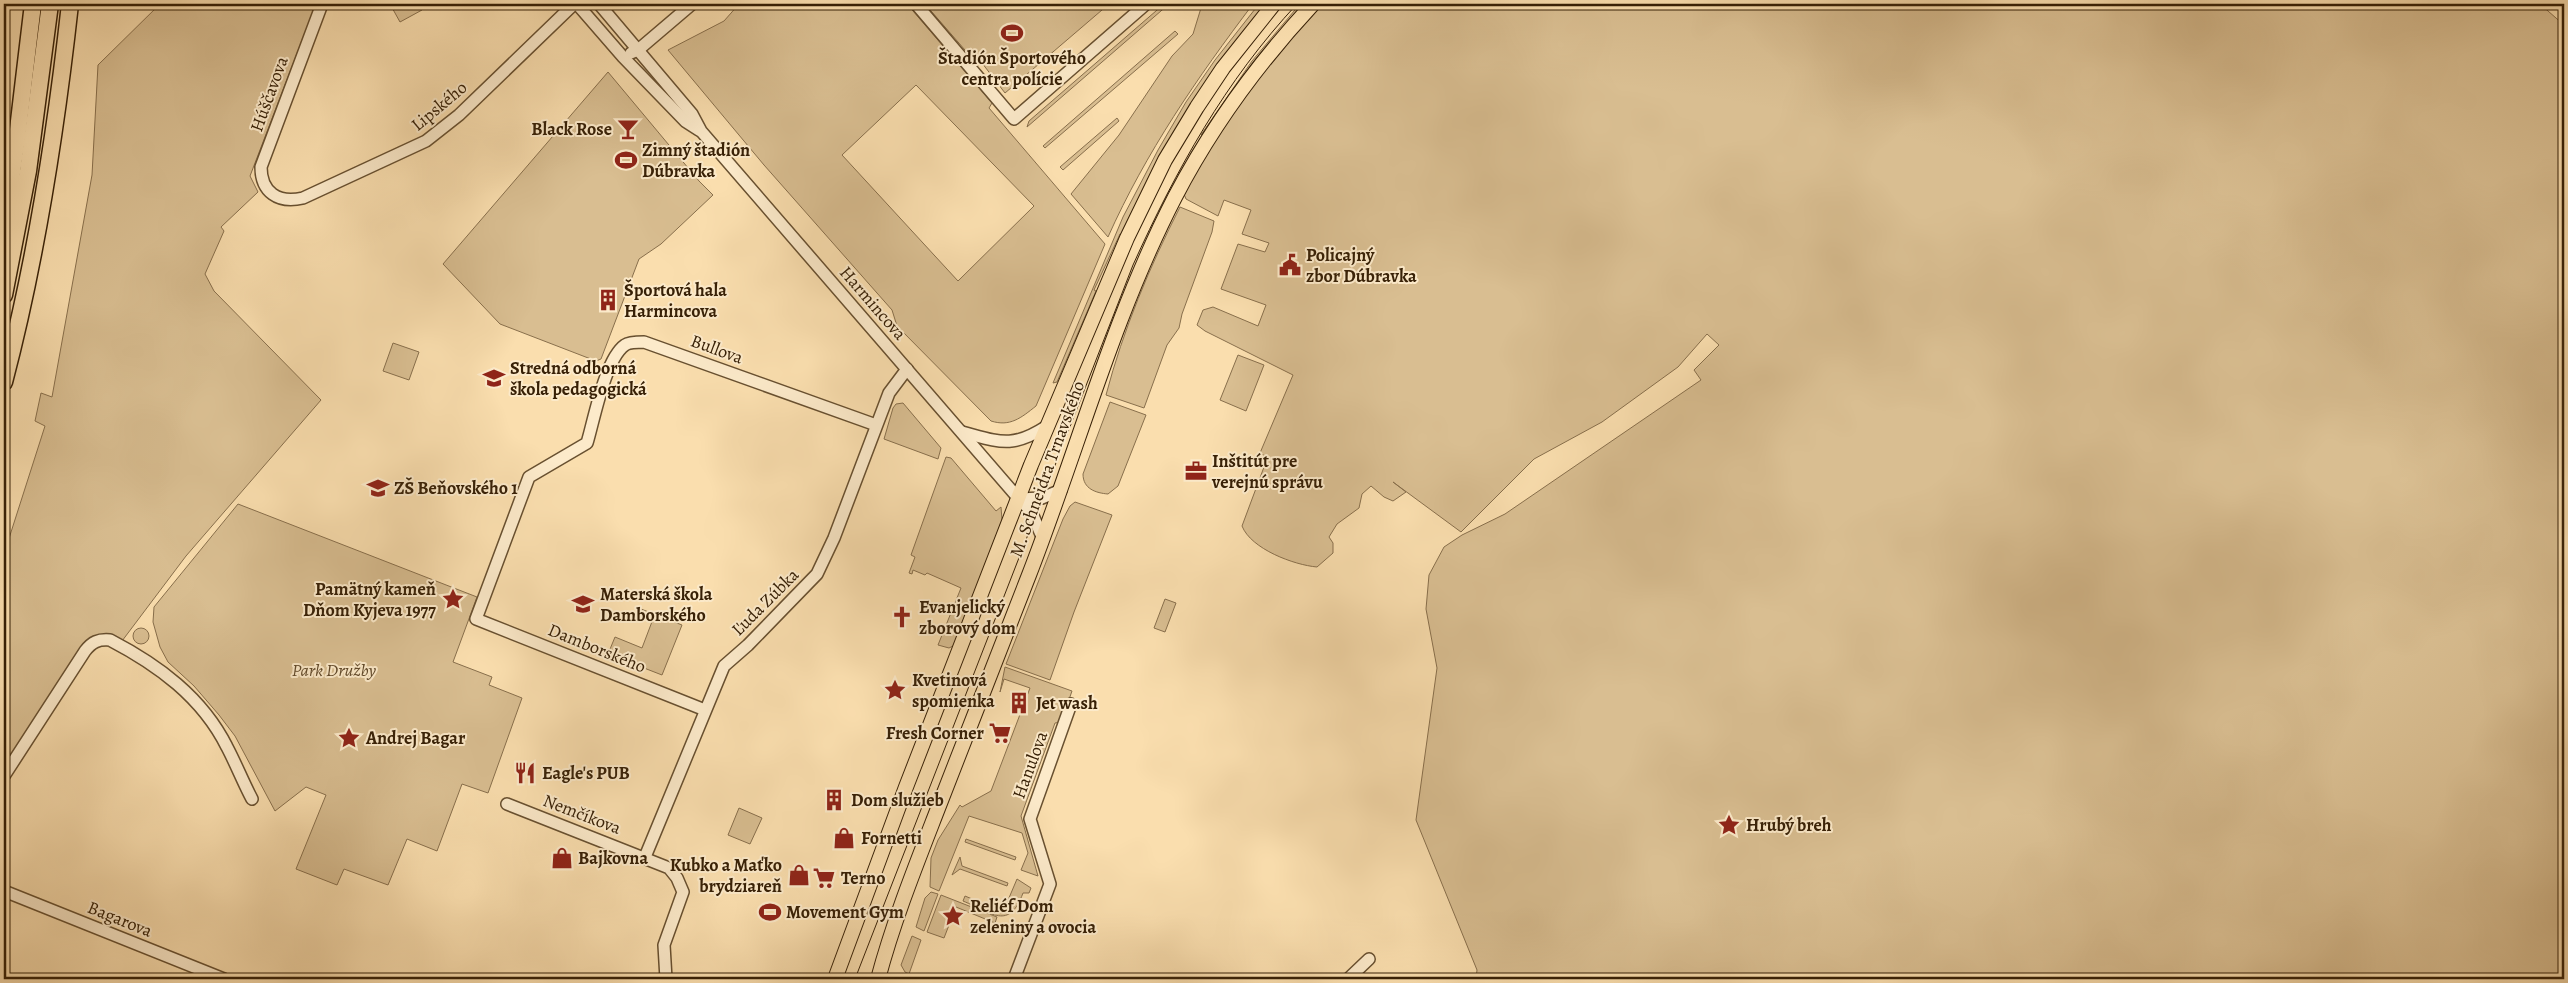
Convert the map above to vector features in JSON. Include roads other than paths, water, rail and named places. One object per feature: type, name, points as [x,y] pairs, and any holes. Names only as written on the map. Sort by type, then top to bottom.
[{"type":"highway","points":[[10,266],[6,208],[17,138],[33,4]]},
{"type":"highway","points":[[4,295],[28,171],[50,4]]},
{"type":"highway","points":[[4,382],[28,279],[49,172],[70,4]]},
{"type":"main road","name":"M. Schneidra Trnavského","points":[[835,979],[906,787],[1047,426],[1127,238],[1166,160],[1223,68],[1274,4]]},
{"type":"main road","name":"M. Schneidra Trnavského","points":[[878,979],[897,914],[1043,539],[1116,333],[1150,251],[1174,198],[1212,132],[1245,84],[1313,4]]},
{"type":"street","name":"Húščavova","points":[[273,195],[265,188],[261,167],[322,4]]},
{"type":"street","name":"Lipského","points":[[273,195],[292,201],[302,198],[426,142],[459,115],[575,4]]},
{"type":"street","name":"Harmincova","points":[[575,4],[623,57],[685,120],[701,131]]},
{"type":"street","name":"Harmincova","points":[[599,4],[692,114],[701,131],[1019,499],[1031,510],[1043,539]]},
{"type":"street","points":[[623,57],[638,50],[692,4]]},
{"type":"street","points":[[916,4],[1014,119],[1146,4]]},
{"type":"street","name":"Bullova","points":[[476,618],[529,477],[587,443],[610,369],[616,354],[626,344],[644,342],[876,425]]},
{"type":"street","name":"Ľuda Zúbka","points":[[645,858],[724,666],[817,574],[834,538],[889,393],[907,369]]},
{"type":"street","points":[[962,432],[996,440],[1015,441],[1028,438],[1047,426]]},
{"type":"street","points":[[1019,499],[1042,498],[1061,490]]},
{"type":"street","name":"Damborského","points":[[476,618],[705,710]]},
{"type":"street","points":[[4,776],[84,651],[92,643],[110,640],[160,669],[186,691],[209,718],[227,746],[252,799]]},
{"type":"street","name":"Hanulova","points":[[1014,979],[1050,884],[1030,819],[1071,704]]},
{"type":"street","name":"Nemčíkova","points":[[507,804],[669,868],[677,878],[683,892],[664,945],[666,979]]},
{"type":"street","name":"Bagarova","points":[[4,891],[224,979]]},
{"type":"street","points":[[1348,979],[1369,959]]},
{"type":"tram line","points":[[855,979],[1133,265],[1167,195],[1204,128],[1247,64],[1297,4]]},
{"type":"place","name":"Štadión Športového centra polície","points":[[1012,33]]},
{"type":"place","name":"Black Rose","points":[[628,129]]},
{"type":"place","name":"Zimný štadión Dúbravka","points":[[626,160]]},
{"type":"place","name":"Policajný zbor Dúbravka","points":[[1290,265]]},
{"type":"place","name":"Športová hala Harmincova","points":[[608,300]]},
{"type":"place","name":"Stredná odborná škola pedagogická","points":[[494,378]]},
{"type":"place","name":"Inštitút pre verejnú správu","points":[[1196,471]]},
{"type":"place","name":"ZŠ Beňovského 1","points":[[378,488]]},
{"type":"place","name":"Pamätný kameň Dňom Kyjeva 1977","points":[[453,599]]},
{"type":"place","name":"Materská škola Damborského","points":[[583,604]]},
{"type":"place","name":"Evanjelický zborový dom","points":[[902,617]]},
{"type":"place","name":"Kvetinová spomienka","points":[[895,690]]},
{"type":"place","name":"Jet wash","points":[[1019,703]]},
{"type":"place","name":"Fresh Corner","points":[[1000,733]]},
{"type":"place","name":"Andrej Bagar","points":[[349,738]]},
{"type":"place","name":"Eagle's PUB","points":[[525,773]]},
{"type":"place","name":"Dom služieb","points":[[834,800]]},
{"type":"place","name":"Hrubý breh","points":[[1729,825]]},
{"type":"place","name":"Fornetti","points":[[844,838]]},
{"type":"place","name":"Bajkovna","points":[[562,858]]},
{"type":"place","name":"Kubko a Maťko brydziareň","points":[[799,875]]},
{"type":"place","name":"Terno","points":[[824,878]]},
{"type":"place","name":"Movement Gym","points":[[770,912]]},
{"type":"place","name":"Reliéf Dom zeleniny a ovocia","points":[[953,916]]},
{"type":"park label","name":"Park Družby","points":[[334,670]]}]
